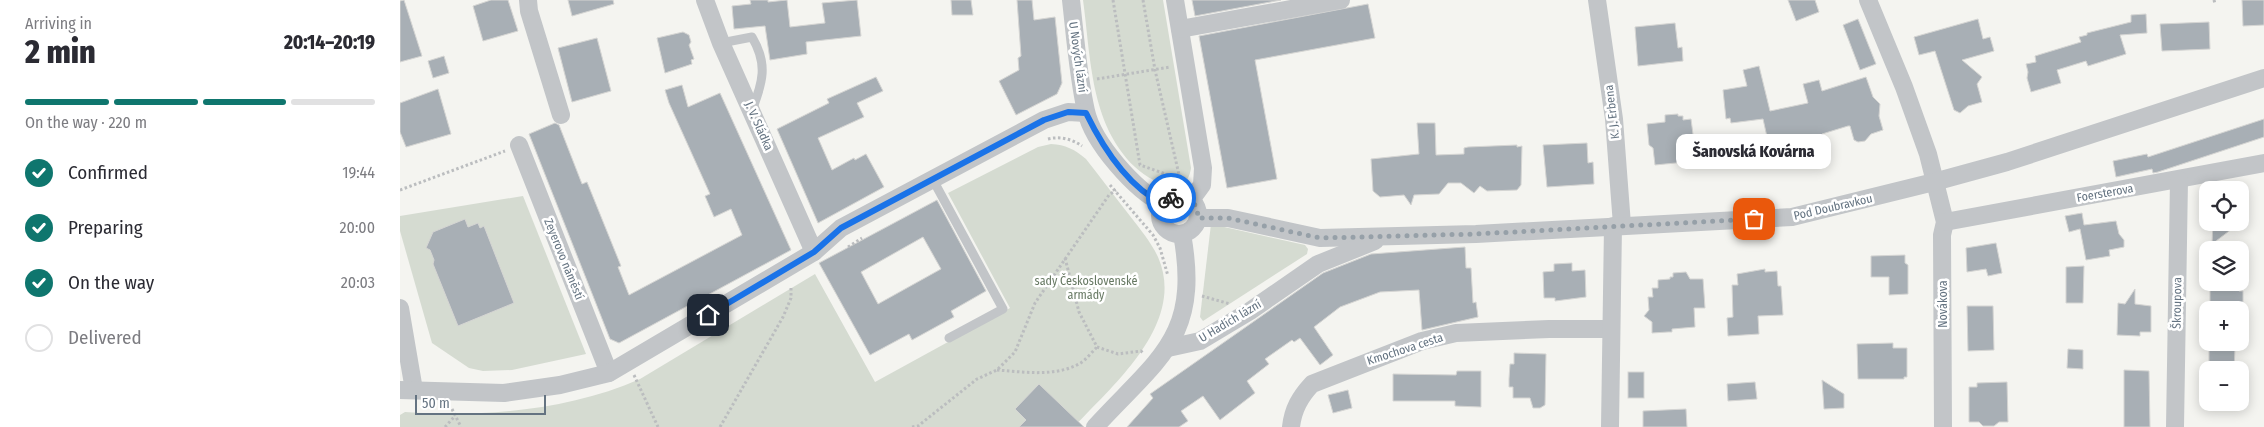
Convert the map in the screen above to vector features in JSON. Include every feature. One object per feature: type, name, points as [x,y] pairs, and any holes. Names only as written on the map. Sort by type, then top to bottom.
[{"type":"street","points":[[528,0],[529,11],[561,115]]},
{"type":"street","name":"J. V. Sládka","points":[[705,0],[814,252]]},
{"type":"street","name":"U Nových lázní","points":[[1071,0],[1086,113],[1101,143],[1135,172],[1151,198],[1163,204]]},
{"type":"street","points":[[1175,0],[1204,168],[1202,185],[1191,200]]},
{"type":"street","points":[[1180,29],[1341,0]]},
{"type":"street","name":"K. J. Erbena","points":[[1597,0],[1614,119],[1618,225],[1611,329],[1610,427]]},
{"type":"street","name":"Novákova","points":[[1868,0],[1904,87],[1925,145],[1945,222],[1942,235],[1943,427]]},
{"type":"street","name":"Pod Doubravkou","points":[[1384,238],[1792,217],[2007,162],[2264,78]]},
{"type":"street","points":[[400,308],[407,390],[504,393],[560,385],[609,373],[814,252],[841,228],[932,178],[1044,120],[1068,112],[1086,113]]},
{"type":"street","name":"Zeyerovo náměstí","points":[[519,145],[609,373]]},
{"type":"street","name":"Foersterova","points":[[1945,222],[2264,163]]},
{"type":"street","name":"Škroupova","points":[[2175,427],[2179,180]]},
{"type":"street","points":[[1173,196],[1186,197],[1191,200],[1196,205],[1198,218],[1196,226],[1190,231],[1175,234],[1163,226],[1160,211],[1163,204],[1173,196]]},
{"type":"street","points":[[1198,218],[1228,218],[1320,238],[1384,238]]},
{"type":"street","points":[[1095,427],[1168,348],[1180,325],[1187,291],[1182,234]]},
{"type":"street","name":"U Hadích lázní","points":[[1168,348],[1200,341],[1318,264],[1384,238]]},
{"type":"street","name":"Kmochova cesta","points":[[1291,427],[1292,416],[1299,398],[1312,384],[1422,341],[1456,333],[1549,329],[1611,329]]},
{"type":"lane","points":[[722,43],[752,37],[759,49],[763,68],[760,90],[752,110]]},
{"type":"lane","points":[[932,178],[1003,309],[949,338]]},
{"type":"path","points":[[1113,0],[1125,75],[1135,172]]},
{"type":"path","points":[[1135,172],[1180,179],[1155,70],[1143,0]]},
{"type":"path","points":[[1082,82],[1187,64]]},
{"type":"path","points":[[1046,139],[1055,137],[1069,139],[1081,145],[1087,153]]},
{"type":"path","points":[[400,190],[519,145]]},
{"type":"path","points":[[912,427],[918,426],[977,379],[997,370],[1015,352],[1035,303],[1065,257],[1109,195],[1135,172]]},
{"type":"path","points":[[1109,183],[1153,235],[1160,248],[1169,278]]},
{"type":"path","points":[[840,251],[866,236]]},
{"type":"path","points":[[1065,257],[1079,312],[1097,347],[1118,354],[1141,351]]},
{"type":"path","points":[[720,427],[783,317],[792,298],[790,282]]},
{"type":"path","points":[[1187,291],[1250,310]]},
{"type":"path","points":[[997,370],[1038,374],[1061,370],[1080,363],[1097,347]]},
{"type":"path","points":[[633,374],[658,427]]},
{"type":"path","points":[[452,409],[461,427]]},
{"type":"path","points":[[445,427],[454,416]]},
{"type":"green space","points":[[1083,0],[1163,0],[1191,168],[1185,182],[1179,186],[1154,180],[1135,167],[1120,150],[1109,131],[1095,89]]},
{"type":"green space","name":"sady Československé armády","points":[[1051,144],[1070,148],[1086,159],[1152,246],[1158,257],[1164,282],[1163,306],[1154,329],[1141,351],[1108,392],[1074,427],[400,427],[400,415],[405,412],[465,413],[525,409],[554,405],[612,390],[640,379],[815,274],[875,382],[1010,308],[948,193],[1038,147]]},
{"type":"green space","points":[[523,196],[586,354],[512,370],[483,371],[469,368],[432,343],[400,231],[400,216]]},
{"type":"green space","points":[[1211,224],[1305,245],[1308,249],[1307,254],[1203,321],[1200,317]]},
{"type":"building","points":[[404,0],[422,56],[400,62],[400,1]]},
{"type":"building","points":[[491,0],[508,0],[518,31],[483,41],[473,6]]},
{"type":"building","points":[[568,0],[613,0],[614,4],[572,16]]},
{"type":"building","points":[[750,0],[768,0],[768,2],[787,0],[790,27],[825,23],[822,3],[857,0],[861,36],[806,42],[807,54],[770,60],[765,26],[734,29],[732,6],[751,4]]},
{"type":"building","points":[[951,0],[971,0],[973,15],[952,15]]},
{"type":"building","points":[[1017,0],[1032,0],[1034,20],[1055,17],[1062,83],[1057,94],[1016,115],[999,81],[1019,70],[1018,58],[1021,56]]},
{"type":"building","points":[[1192,0],[1281,0],[1195,16]]},
{"type":"building","points":[[1788,0],[1815,0],[1819,12],[1796,21]]},
{"type":"building","points":[[2242,0],[2264,0],[2264,25],[2243,26]]},
{"type":"building","points":[[1368,4],[1375,38],[1255,60],[1277,179],[1227,188],[1199,36]]},
{"type":"building","points":[[2146,14],[2147,33],[2120,35],[2126,54],[2088,66],[2086,61],[2057,70],[2061,83],[2031,92],[2026,64],[2036,62],[2035,56],[2081,42],[2079,37],[2087,35],[2087,33],[2131,22],[2131,15]]},
{"type":"building","points":[[1858,19],[1876,64],[1860,70],[1843,25]]},
{"type":"building","points":[[1978,19],[1983,39],[1990,37],[1994,51],[1962,60],[1982,77],[1977,84],[1982,102],[1968,106],[1960,113],[1954,110],[1935,51],[1919,55],[1914,37]]},
{"type":"building","points":[[2209,22],[2210,49],[2162,51],[2160,24]]},
{"type":"building","points":[[1675,23],[1678,48],[1682,47],[1683,61],[1638,66],[1635,27]]},
{"type":"building","points":[[683,32],[689,35],[691,42],[689,45],[694,59],[691,60],[692,64],[665,73],[657,38]]},
{"type":"building","points":[[597,38],[611,91],[572,102],[558,48]]},
{"type":"building","points":[[444,56],[449,73],[433,78],[428,61]]},
{"type":"building","points":[[1759,66],[1770,111],[1808,103],[1803,84],[1819,80],[1822,91],[1866,77],[1873,97],[1880,104],[1879,116],[1883,130],[1871,134],[1865,141],[1858,142],[1854,140],[1850,126],[1848,126],[1822,134],[1824,145],[1820,146],[1821,150],[1772,159],[1763,119],[1731,123],[1730,118],[1726,119],[1723,90],[1747,86],[1743,70]]},
{"type":"building","points":[[876,77],[883,91],[857,103],[864,117],[818,138],[832,170],[866,154],[884,187],[818,223],[777,129],[829,103],[827,99]]},
{"type":"building","points":[[682,85],[688,107],[720,93],[791,250],[619,343],[610,339],[529,134],[555,123],[559,125],[582,184],[587,182],[621,266],[618,267],[629,295],[742,235],[731,209],[714,217],[705,196],[710,194],[665,90]]},
{"type":"building","points":[[438,89],[451,134],[406,147],[400,132],[400,103]]},
{"type":"building","points":[[1678,114],[1678,116],[1683,116],[1683,120],[1691,119],[1694,142],[1700,147],[1686,162],[1655,165],[1653,148],[1649,145],[1647,124],[1665,122],[1665,115]]},
{"type":"building","points":[[2264,119],[2264,137],[2158,172],[2153,173],[2152,169],[2116,177],[2113,161],[2147,154],[2148,157]]},
{"type":"building","points":[[1417,123],[1435,123],[1436,155],[1464,154],[1464,148],[1468,147],[1522,146],[1521,185],[1517,190],[1487,191],[1480,186],[1474,193],[1461,183],[1448,183],[1439,194],[1414,195],[1411,205],[1404,195],[1380,197],[1373,191],[1371,159],[1419,154]]},
{"type":"building","points":[[1587,143],[1588,163],[1593,162],[1594,184],[1547,187],[1543,145]]},
{"type":"building","points":[[937,200],[986,291],[951,311],[954,317],[912,340],[909,334],[870,355],[819,263]],"holes":[[[923,237],[941,269],[878,304],[861,272]]]},
{"type":"building","points":[[2082,213],[2084,225],[2116,221],[2119,234],[2124,240],[2124,247],[2109,250],[2110,256],[2086,260],[2080,229],[2069,232],[2065,216]]},
{"type":"building","points":[[465,219],[468,227],[478,223],[480,228],[484,226],[514,303],[458,326],[433,264],[434,260],[430,250],[426,248],[433,232]]},
{"type":"building","points":[[2213,231],[2229,231],[2216,241],[2212,241]]},
{"type":"building","points":[[1996,243],[2002,273],[1988,276],[1986,269],[1967,272],[1966,248]]},
{"type":"building","points":[[1465,247],[1466,268],[1471,268],[1473,303],[1476,302],[1478,317],[1422,330],[1419,290],[1380,292],[1340,307],[1314,327],[1333,355],[1320,365],[1300,338],[1294,342],[1292,340],[1265,359],[1269,364],[1247,381],[1255,393],[1220,420],[1203,396],[1181,411],[1188,421],[1179,427],[1127,427],[1153,398],[1150,394],[1323,273],[1371,254]]},
{"type":"building","points":[[1905,255],[1905,263],[1908,265],[1908,294],[1889,295],[1889,277],[1871,277],[1871,256]]},
{"type":"building","points":[[1572,263],[1572,271],[1585,270],[1586,297],[1555,301],[1555,298],[1544,298],[1543,272],[1554,271],[1554,264]]},
{"type":"building","points":[[2084,266],[2083,303],[2066,303],[2066,267]]},
{"type":"building","points":[[1765,269],[1765,272],[1777,271],[1778,286],[1781,286],[1783,315],[1758,316],[1759,334],[1728,336],[1727,318],[1733,317],[1732,285],[1738,285],[1737,274]]},
{"type":"building","points":[[1686,272],[1690,279],[1703,279],[1705,308],[1694,308],[1695,327],[1672,329],[1672,332],[1652,333],[1652,322],[1644,316],[1649,310],[1648,297],[1653,297],[1652,288],[1658,288],[1658,280],[1670,279],[1670,277],[1673,277],[1673,273]]},
{"type":"building","points":[[2135,289],[2135,304],[2151,306],[2151,332],[2140,332],[2140,336],[2117,335],[2118,303],[2125,304]]},
{"type":"building","points":[[2210,291],[2243,291],[2243,301],[2210,301]]},
{"type":"building","points":[[1967,306],[1993,306],[1994,350],[1968,351]]},
{"type":"building","points":[[1893,343],[1893,348],[1907,348],[1907,377],[1904,377],[1904,379],[1858,379],[1857,344]]},
{"type":"building","points":[[2068,349],[2083,350],[2083,369],[2067,368]]},
{"type":"building","points":[[2209,351],[2235,351],[2234,361],[2209,361]]},
{"type":"building","points":[[1514,353],[1546,354],[1545,405],[1540,408],[1533,408],[1530,398],[1513,398],[1513,387],[1509,387],[1509,379],[1510,364],[1514,364]]},
{"type":"building","points":[[2124,370],[2149,371],[2150,427],[2124,427]]},
{"type":"building","points":[[1457,371],[1481,371],[1481,407],[1455,406],[1455,401],[1393,401],[1393,374],[1456,375]]},
{"type":"building","points":[[1628,372],[1644,372],[1644,398],[1628,398]]},
{"type":"building","points":[[1822,380],[1844,394],[1844,408],[1824,409]]},
{"type":"building","points":[[1755,382],[1757,399],[1728,401],[1727,384]]},
{"type":"building","points":[[2007,382],[2008,422],[1999,422],[1994,426],[1983,426],[1979,422],[1969,422],[1969,387],[1977,387],[1977,383]]},
{"type":"building","points":[[1039,384],[1084,427],[1019,427],[1026,420],[1015,409]]},
{"type":"building","points":[[1348,390],[1352,408],[1333,413],[1328,395]]},
{"type":"building","points":[[1686,409],[1687,427],[1643,427],[1643,411]]},
{"type":"way so far","points":[[1171,198],[1179,196],[1191,200],[1196,205],[1198,218],[1228,218],[1320,238],[1384,238],[1476,234],[1754,219]]},
{"type":"place","name":"Šanovská Kovárna","points":[[1754,219]]},
{"type":"route","points":[[708,315],[814,252],[841,228],[1044,120],[1068,112],[1086,113],[1101,143],[1130,179],[1151,198],[1163,204],[1171,198]]}]
